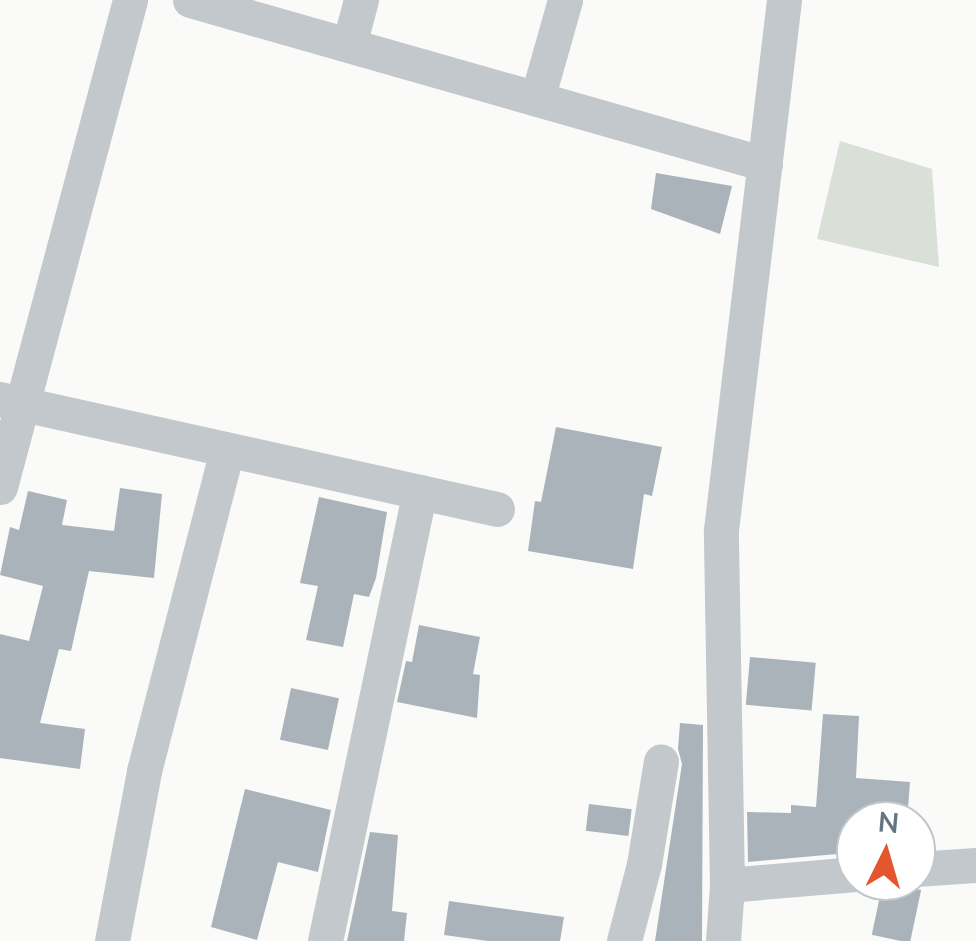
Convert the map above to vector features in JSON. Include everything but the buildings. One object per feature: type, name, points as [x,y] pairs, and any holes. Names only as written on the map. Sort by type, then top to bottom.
[{"type":"street","points":[[0,487],[12,402],[130,0]]},
{"type":"street","points":[[190,0],[766,164]]},
{"type":"street","points":[[349,46],[361,0]]},
{"type":"street","points":[[537,99],[565,0]]},
{"type":"street","points":[[722,941],[727,885],[721,530],[784,0]]},
{"type":"street","points":[[12,402],[497,508]]},
{"type":"street","points":[[112,941],[144,771],[227,450]]},
{"type":"street","points":[[325,941],[420,492]]},
{"type":"street","points":[[624,941],[644,864],[661,762]]},
{"type":"street","points":[[936,868],[976,865]]},
{"type":"street","points":[[727,885],[836,876]]},
{"type":"shaded area","points":[[840,141],[932,169],[939,267],[817,239]]}]
